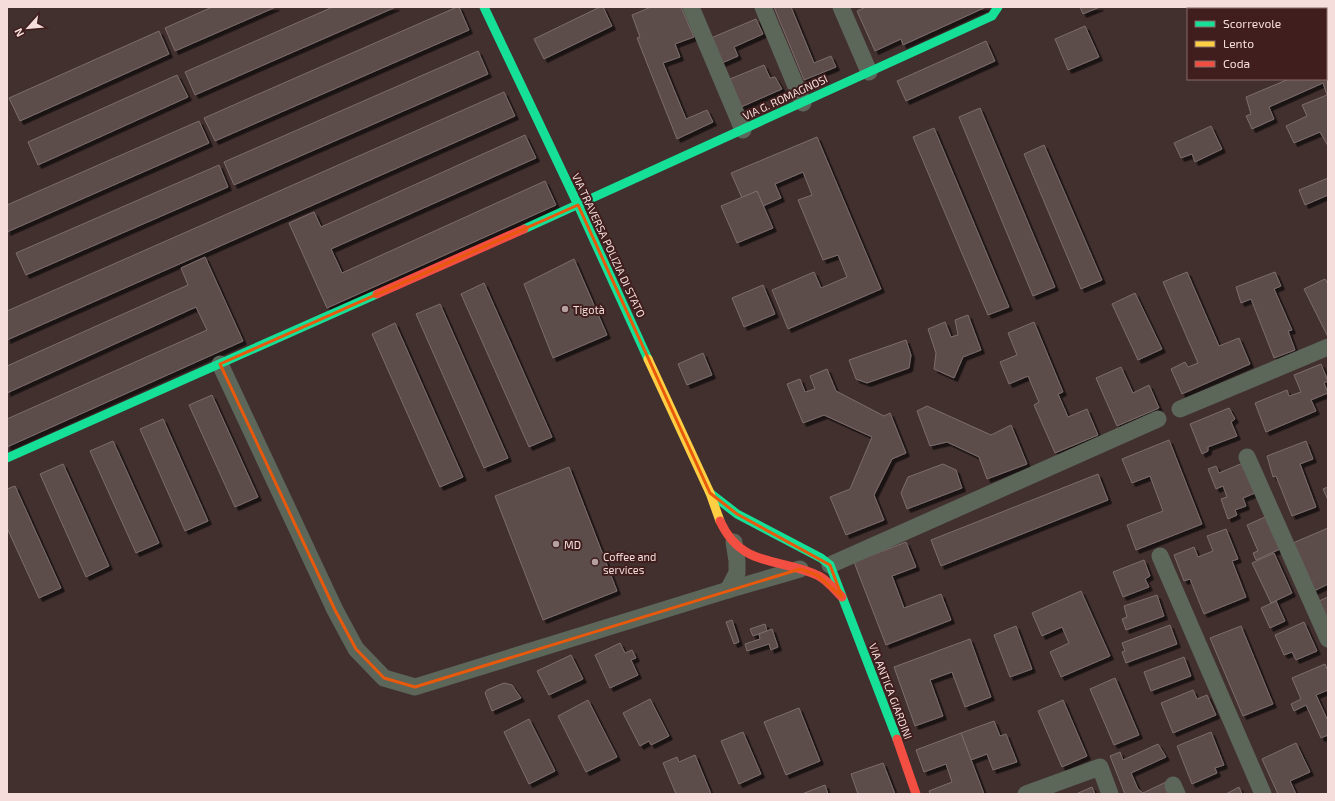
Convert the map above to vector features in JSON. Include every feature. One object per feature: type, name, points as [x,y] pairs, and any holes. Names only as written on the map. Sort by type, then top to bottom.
[{"type":"street","name":"VIA TRAVERSA POLIZIA DI STATO","points":[[484,7],[578,205],[710,493]]},
{"type":"street","points":[[691,7],[743,130]]},
{"type":"street","points":[[763,7],[803,103]]},
{"type":"street","points":[[841,7],[869,72]]},
{"type":"street","name":"VIA G. ROMAGNOSI","points":[[7,458],[578,205],[803,103],[992,16],[998,7]]},
{"type":"street","points":[[1180,409],[1328,347]]},
{"type":"street","points":[[220,364],[335,610],[356,649],[384,678],[415,687],[826,561],[1158,419]]},
{"type":"street","points":[[1247,457],[1328,639]]},
{"type":"street","points":[[710,493],[737,514],[826,561]]},
{"type":"street","name":"VIA ANTICA GIARDINI","points":[[710,493],[717,516],[725,531],[738,536],[743,550],[763,560],[800,569],[817,575],[842,597]]},
{"type":"street","points":[[728,590],[737,573],[738,536],[752,522]]},
{"type":"street","points":[[780,565],[788,555],[791,542]]},
{"type":"street","points":[[1160,556],[1263,794]]},
{"type":"street","name":"VIA ANTICA GIARDINI","points":[[826,561],[842,597],[895,732],[916,794]]},
{"type":"street","points":[[1026,794],[1100,766],[1110,794]]},
{"type":"highlighted area","points":[[578,205],[710,493],[737,514],[830,565],[842,597],[817,575],[800,569],[415,687],[384,678],[356,649],[335,610],[220,364]]},
{"type":"building","points":[[212,7],[276,7],[175,51],[165,28]]},
{"type":"building","points":[[333,7],[396,7],[195,95],[185,72]]},
{"type":"building","points":[[459,7],[469,30],[215,141],[204,118]]},
{"type":"building","points":[[600,7],[603,7],[612,26],[544,59],[534,39]]},
{"type":"building","points":[[651,7],[681,7],[694,37],[675,44],[680,57],[663,63],[686,119],[707,110],[713,122],[677,139],[637,38],[640,37],[632,15]]},
{"type":"building","points":[[774,7],[791,7],[814,63],[831,56],[836,67],[804,80]]},
{"type":"building","points":[[866,7],[986,7],[903,45],[901,39],[875,51],[857,11]]},
{"type":"building","points":[[1080,7],[1100,7],[1083,14]]},
{"type":"building","points":[[1187,7],[1218,8],[1188,8]]},
{"type":"building","points":[[1303,7],[1304,8],[1249,8]]},
{"type":"building","points":[[756,19],[763,34],[734,47],[738,56],[722,63],[711,38]]},
{"type":"building","points":[[1085,26],[1099,57],[1068,70],[1055,39]]},
{"type":"building","points":[[159,31],[169,54],[20,121],[9,98]]},
{"type":"building","points":[[986,41],[995,61],[906,101],[897,81]]},
{"type":"building","points":[[478,51],[488,74],[234,185],[224,162]]},
{"type":"building","points":[[1327,55],[1328,146],[1320,132],[1294,143],[1286,126],[1307,116],[1302,105],[1327,95],[1323,83],[1269,107],[1274,119],[1252,129],[1246,116],[1251,114],[1246,97],[1287,80],[1327,80]]},
{"type":"building","points":[[764,65],[770,78],[775,77],[782,89],[741,107],[730,79]]},
{"type":"building","points":[[177,75],[188,97],[38,165],[28,142]]},
{"type":"building","points":[[504,92],[515,116],[7,340],[7,311]]},
{"type":"building","points":[[980,108],[1055,287],[1033,296],[959,117]]},
{"type":"building","points":[[199,121],[209,143],[7,232],[7,205]]},
{"type":"building","points":[[1211,126],[1222,149],[1195,162],[1192,154],[1181,158],[1174,143]]},
{"type":"building","points":[[934,128],[1009,307],[988,315],[913,137]]},
{"type":"building","points":[[525,135],[536,158],[331,249],[342,273],[545,181],[556,205],[327,308],[289,223],[314,212],[321,227]]},
{"type":"building","points":[[817,137],[881,289],[788,329],[772,290],[814,272],[821,288],[847,277],[838,255],[823,260],[798,200],[812,195],[803,172],[775,184],[781,198],[763,206],[757,191],[742,198],[731,173]]},
{"type":"building","points":[[1044,145],[1102,280],[1081,289],[1024,154]]},
{"type":"building","points":[[219,165],[228,187],[26,275],[16,253]]},
{"type":"building","points":[[1328,178],[1328,195],[1305,205],[1299,190]]},
{"type":"building","points":[[757,191],[773,228],[737,243],[721,206]]},
{"type":"building","points":[[205,257],[243,341],[7,447],[7,419],[207,330],[196,307],[7,393],[7,366],[188,285],[181,268]]},
{"type":"building","name":"Tigotà","points":[[574,259],[607,335],[553,358],[524,284]]},
{"type":"building","points":[[1187,272],[1219,346],[1239,338],[1250,364],[1182,394],[1171,369],[1185,362],[1188,367],[1198,363],[1163,282]]},
{"type":"building","points":[[1275,272],[1281,286],[1274,289],[1292,330],[1288,331],[1295,350],[1274,358],[1251,299],[1241,303],[1236,287]]},
{"type":"building","points":[[1325,279],[1328,284],[1328,337],[1304,289]]},
{"type":"building","points":[[484,283],[552,437],[529,447],[461,294]]},
{"type":"building","points":[[763,285],[775,314],[744,327],[732,298]]},
{"type":"building","points":[[1135,293],[1162,349],[1138,360],[1112,304]]},
{"type":"building","points":[[440,304],[508,458],[484,468],[416,314]]},
{"type":"building","points":[[968,315],[981,350],[963,357],[954,378],[934,369],[936,353],[928,329],[945,322],[951,337],[958,335],[955,320]]},
{"type":"building","points":[[1034,322],[1063,392],[1058,394],[1068,417],[1087,409],[1098,435],[1055,453],[1034,405],[1039,402],[1028,376],[1009,384],[1000,362],[1017,355],[1008,333]]},
{"type":"building","points":[[395,323],[463,477],[440,487],[372,334]]},
{"type":"building","points":[[906,340],[911,355],[909,368],[867,383],[856,379],[849,360]]},
{"type":"building","points":[[703,353],[712,375],[687,385],[678,364]]},
{"type":"building","points":[[1321,364],[1328,381],[1324,383],[1328,393],[1311,400],[1316,411],[1266,432],[1255,403],[1287,390],[1289,396],[1301,392],[1294,375]]},
{"type":"building","points":[[1121,367],[1133,393],[1149,385],[1159,408],[1117,426],[1096,378]]},
{"type":"building","points":[[827,369],[836,391],[884,416],[890,413],[906,453],[892,459],[874,495],[884,520],[846,535],[830,497],[850,489],[872,437],[824,415],[803,423],[787,384],[800,379],[805,392],[815,389],[810,376]]},
{"type":"building","points":[[212,395],[258,497],[235,507],[189,405]]},
{"type":"building","points":[[927,406],[991,435],[1011,425],[1027,464],[987,479],[979,457],[947,442],[930,446],[917,411]]},
{"type":"building","points":[[1229,408],[1235,419],[1231,422],[1237,436],[1208,447],[1208,451],[1202,454],[1190,424]]},
{"type":"building","points":[[163,419],[208,521],[185,531],[140,429]]},
{"type":"building","points":[[1169,440],[1202,524],[1136,550],[1127,525],[1163,511],[1150,476],[1132,483],[1122,459]]},
{"type":"building","points":[[113,441],[159,543],[136,553],[90,451]]},
{"type":"building","points":[[1306,441],[1313,459],[1300,464],[1316,507],[1292,516],[1276,476],[1273,477],[1267,456]]},
{"type":"building","points":[[1243,463],[1255,493],[1243,498],[1246,506],[1235,510],[1237,515],[1228,519],[1221,499],[1227,497],[1223,486],[1216,489],[1208,469],[1216,466],[1219,473]]},
{"type":"building","points":[[63,464],[109,566],[86,577],[40,474]]},
{"type":"building","points":[[943,464],[956,470],[962,488],[907,509],[901,493],[908,477]]},
{"type":"building","name":"MD","points":[[569,467],[617,591],[543,620],[495,496]]},
{"type":"building","points":[[1098,474],[1108,500],[941,566],[931,540]]},
{"type":"building","points":[[15,486],[61,588],[39,598],[7,528],[7,489]]},
{"type":"building","points":[[1328,487],[1328,500],[1323,489]]},
{"type":"building","points":[[1265,517],[1280,549],[1256,560],[1253,553],[1258,551],[1247,525]]},
{"type":"building","points":[[1328,528],[1328,584],[1314,591],[1293,543]]},
{"type":"building","points":[[1226,529],[1238,559],[1232,561],[1246,597],[1204,614],[1190,579],[1184,581],[1174,555],[1194,547],[1198,557],[1213,551],[1207,536]]},
{"type":"building","points":[[906,542],[916,567],[892,576],[904,608],[941,594],[951,620],[886,645],[854,562]]},
{"type":"building","points":[[1274,553],[1292,593],[1271,603],[1252,563]]},
{"type":"building","points":[[1144,560],[1150,576],[1145,579],[1149,587],[1123,597],[1113,572]]},
{"type":"building","points":[[1081,591],[1110,656],[1061,677],[1050,652],[1069,643],[1062,627],[1042,636],[1032,613]]},
{"type":"building","points":[[1157,595],[1164,616],[1126,630],[1122,619],[1127,617],[1124,606]]},
{"type":"building","points":[[1328,597],[1328,620],[1319,601]]},
{"type":"building","points":[[1276,601],[1285,621],[1270,628],[1261,608]]},
{"type":"building","points":[[732,620],[739,642],[734,644],[726,622]]},
{"type":"building","points":[[1304,622],[1317,651],[1296,660],[1292,652],[1284,655],[1275,635]]},
{"type":"building","points":[[765,624],[767,631],[753,636],[750,629]]},
{"type":"building","points":[[1170,625],[1177,644],[1126,663],[1122,652],[1125,651],[1122,643]]},
{"type":"building","points":[[1016,626],[1032,669],[1010,677],[994,635]]},
{"type":"building","points":[[1241,626],[1273,704],[1243,716],[1210,638]]},
{"type":"building","points":[[772,629],[778,647],[771,650],[769,644],[747,651],[745,644],[760,639],[759,634]]},
{"type":"building","points":[[970,639],[991,697],[965,707],[952,672],[930,680],[943,716],[915,726],[894,667]]},
{"type":"building","points":[[620,643],[625,653],[632,650],[636,658],[631,660],[638,675],[610,688],[595,655]]},
{"type":"building","points":[[571,655],[583,679],[549,695],[537,671]]},
{"type":"building","points":[[1184,657],[1191,676],[1151,691],[1144,672]]},
{"type":"building","points":[[1325,664],[1328,671],[1328,690],[1316,695],[1328,721],[1328,735],[1321,738],[1306,705],[1294,711],[1291,704],[1301,699],[1292,678]]},
{"type":"building","points":[[1115,678],[1139,735],[1114,745],[1090,689]]},
{"type":"building","points":[[504,683],[512,685],[521,698],[492,711],[485,693],[487,690]]},
{"type":"building","points":[[1193,690],[1197,699],[1207,695],[1216,715],[1173,733],[1161,703]]},
{"type":"building","points":[[650,699],[669,736],[651,745],[649,741],[640,746],[623,713]]},
{"type":"building","points":[[588,700],[617,757],[586,772],[558,716]]},
{"type":"building","points":[[1063,700],[1087,756],[1062,767],[1038,711]]},
{"type":"building","points":[[799,708],[820,761],[786,775],[764,722]]},
{"type":"building","points":[[529,719],[555,771],[529,784],[504,732]]},
{"type":"building","points":[[994,721],[1000,736],[1006,734],[1017,762],[993,770],[987,754],[971,760],[961,733]]},
{"type":"building","points":[[743,732],[761,774],[739,784],[721,741]]},
{"type":"building","points":[[1211,732],[1224,765],[1215,768],[1217,773],[1192,784],[1177,746]]},
{"type":"building","points":[[961,733],[984,794],[930,794],[929,791],[952,782],[946,764],[924,772],[916,750]]},
{"type":"building","points":[[1296,743],[1310,772],[1290,781],[1296,794],[1278,794],[1262,759]]},
{"type":"building","points":[[1158,744],[1166,757],[1131,773],[1138,789],[1143,793],[1166,782],[1172,794],[1125,794],[1110,756],[1120,752],[1123,760]]},
{"type":"building","points":[[695,755],[711,794],[676,794],[663,763],[677,757],[679,762]]},
{"type":"building","points":[[883,763],[895,794],[858,794],[851,774]]},
{"type":"building","points":[[825,785],[828,794],[802,794]]},
{"type":"building","points":[[1092,787],[1095,794],[1076,794]]},
{"type":"building","points":[[1239,787],[1242,794],[1226,794]]},
{"type":"traffic: fast","points":[[484,7],[578,205],[648,359]]},
{"type":"traffic: fast","points":[[524,229],[992,16],[998,7]]},
{"type":"traffic: fast","points":[[7,458],[377,294]]},
{"type":"traffic: fast","points":[[710,493],[737,514],[821,558],[830,565],[897,739]]},
{"type":"traffic: slow","points":[[648,359],[710,493],[720,521]]},
{"type":"traffic: jam","points":[[377,294],[524,229]]},
{"type":"traffic: jam","points":[[720,521],[729,536],[739,547],[763,559],[804,570],[819,576],[842,597]]},
{"type":"traffic: jam","points":[[897,739],[916,794]]},
{"type":"place","name":"Tigotà","points":[[565,309]]},
{"type":"place","name":"MD","points":[[556,544]]},
{"type":"place","name":"Coffee and services","points":[[595,562]]}]
